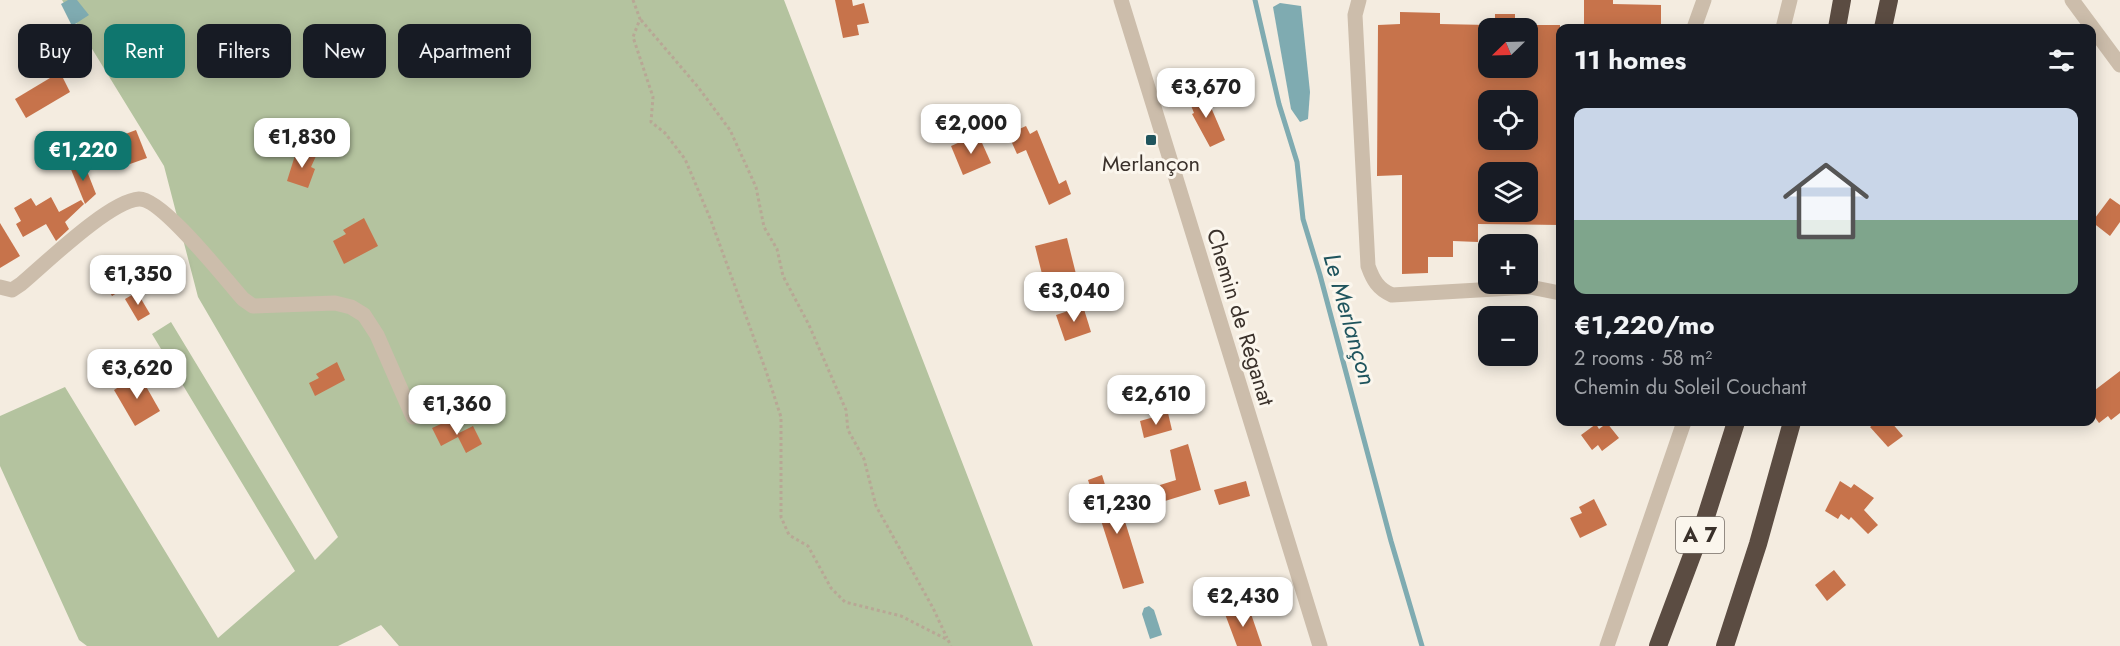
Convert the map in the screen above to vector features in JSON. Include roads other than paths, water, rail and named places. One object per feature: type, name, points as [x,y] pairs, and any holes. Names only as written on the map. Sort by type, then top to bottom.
[{"type":"highway","points":[[1838,24],[1842,0]]},
{"type":"highway","points":[[1884,24],[1889,0]]},
{"type":"highway","name":"A 7","points":[[1658,646],[1703,526],[1735,426]]},
{"type":"highway","name":"A 7","points":[[1725,646],[1758,544],[1791,426]]},
{"type":"street","name":"Chemin de Réganat","points":[[1121,0],[1320,646]]},
{"type":"street","points":[[1359,0],[1356,4],[1355,27],[1368,266],[1373,280],[1382,291],[1392,295],[1530,287],[1556,292]]},
{"type":"street","points":[[1695,24],[1704,0]]},
{"type":"street","points":[[1784,24],[1790,0]]},
{"type":"street","points":[[2072,0],[2090,24]]},
{"type":"street","points":[[2096,32],[2120,65]]},
{"type":"street","points":[[0,287],[12,290],[21,285],[107,212],[139,199],[150,201],[188,235],[243,299],[253,306],[334,303],[351,307],[364,315],[377,335],[413,417]]},
{"type":"street","points":[[1607,646],[1683,426]]},
{"type":"water","points":[[68,0],[77,0],[89,15],[75,24],[71,24],[61,4]]},
{"type":"water","points":[[1280,3],[1301,6],[1310,92],[1308,119],[1300,122],[1291,109],[1273,7]]},
{"type":"water","points":[[1149,606],[1154,610],[1162,635],[1150,639],[1142,614],[1144,608]]},
{"type":"waterway","name":"Le Merlançon","points":[[1255,0],[1279,104],[1297,162],[1303,219],[1422,646]]},
{"type":"place","name":"Merlançon","points":[[1151,140]]}]
